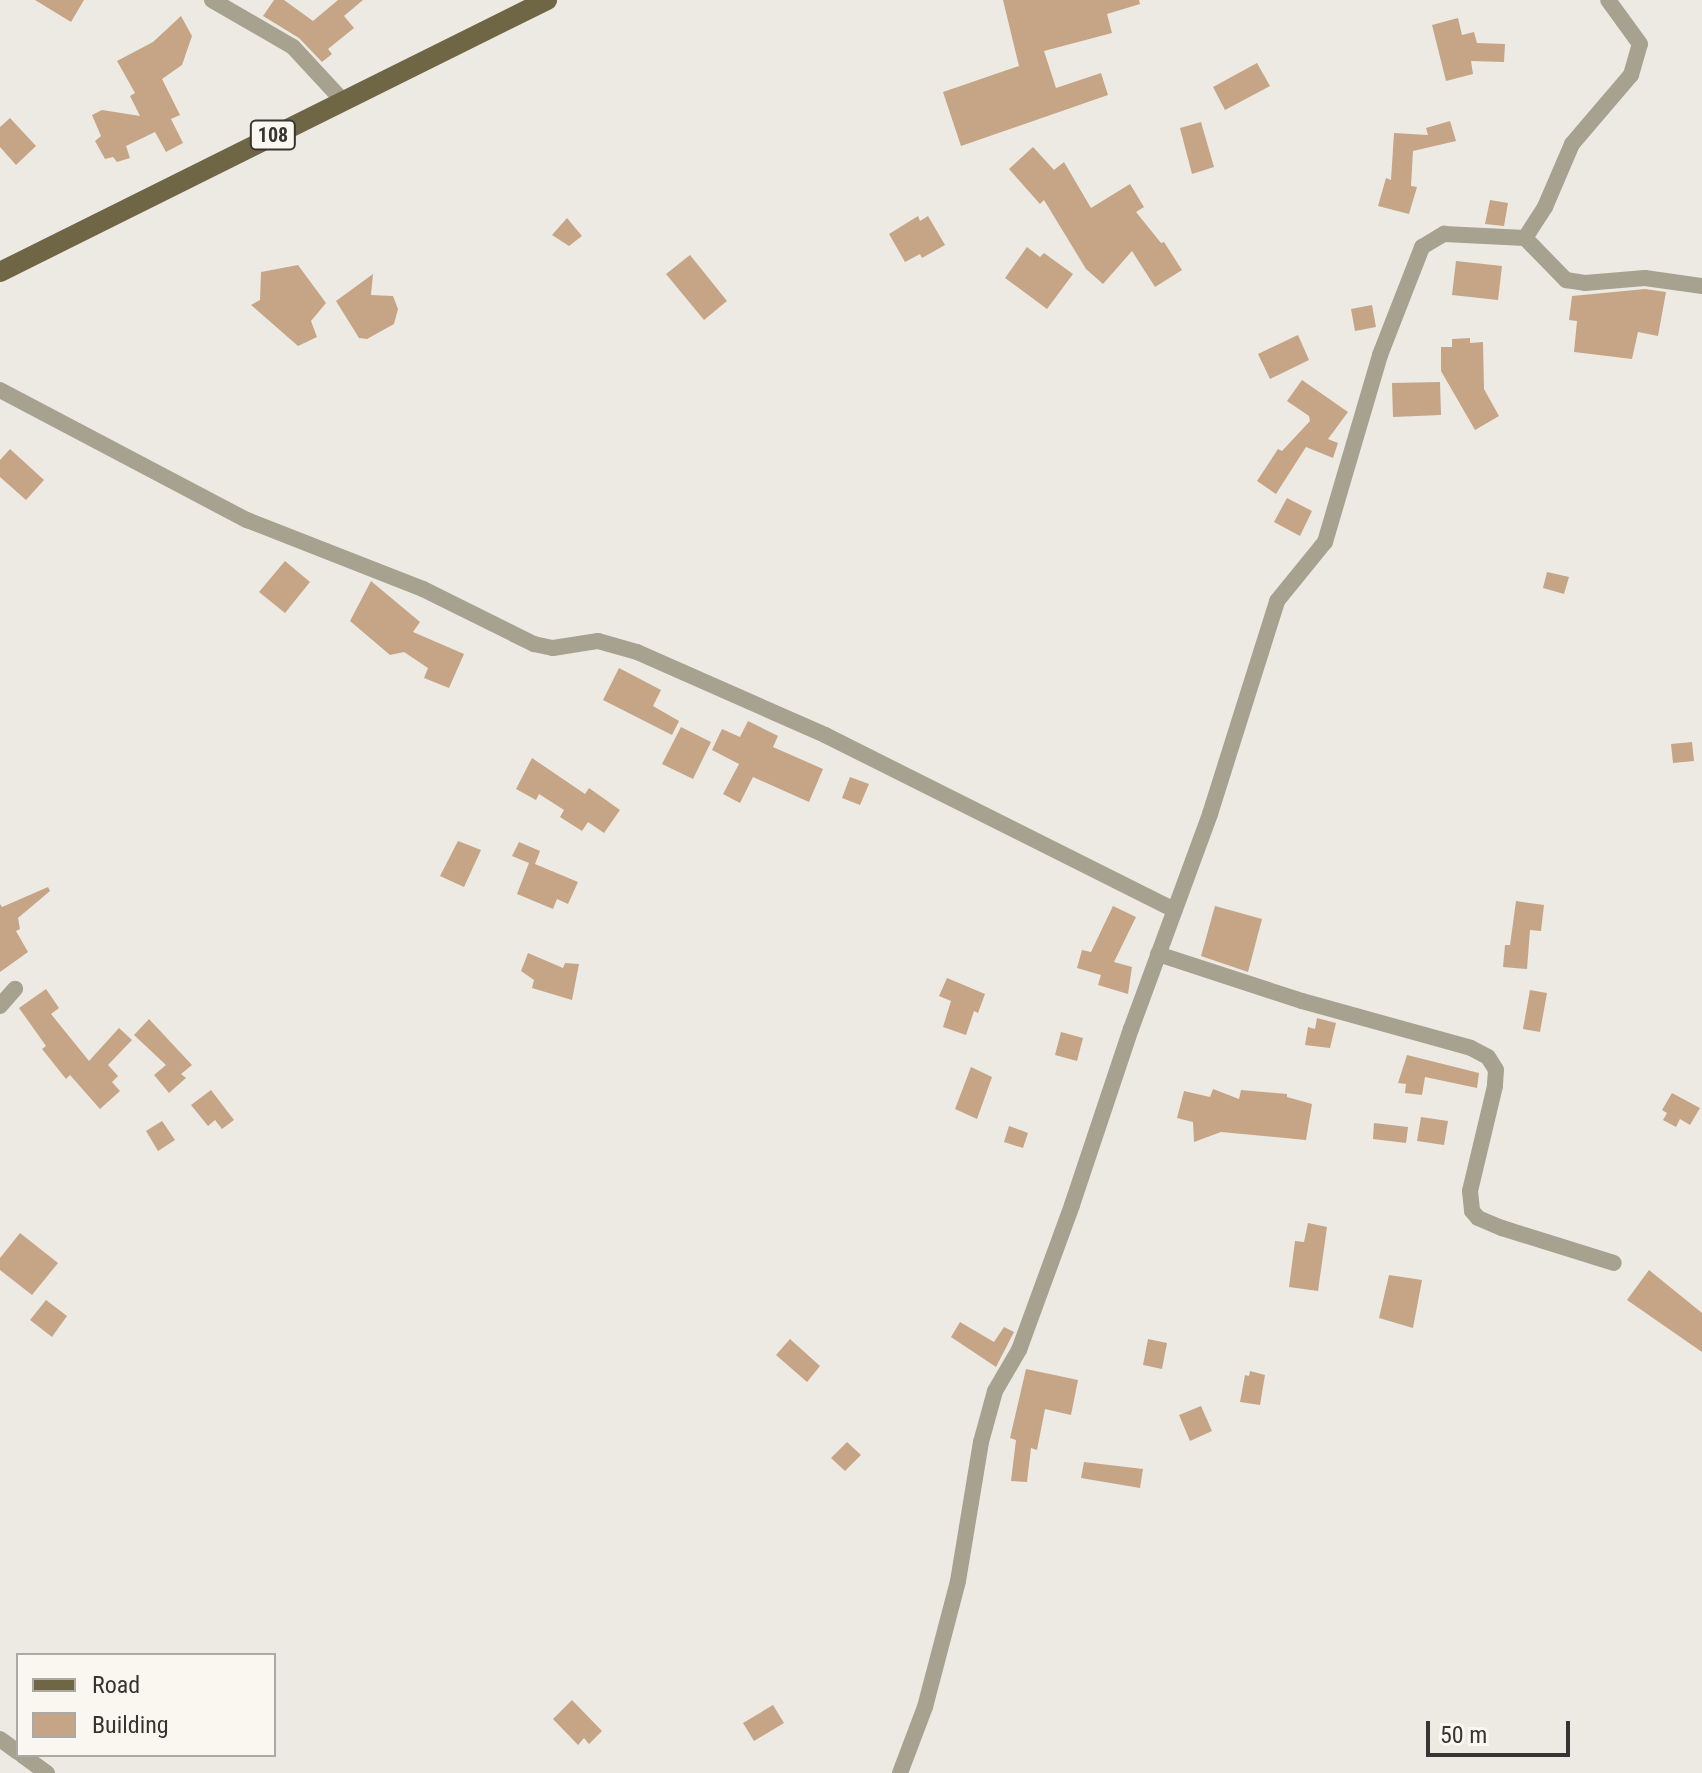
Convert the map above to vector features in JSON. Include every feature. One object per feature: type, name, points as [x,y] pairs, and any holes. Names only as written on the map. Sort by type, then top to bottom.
[{"type":"main road","name":"108","points":[[0,272],[547,0]]},
{"type":"street","points":[[212,0],[293,47],[343,101]]},
{"type":"street","points":[[1525,238],[1545,207],[1572,144],[1631,75],[1640,44],[1608,0]]},
{"type":"street","points":[[900,1773],[925,1707],[958,1581],[981,1442],[995,1391],[1019,1350],[1210,814],[1277,601],[1325,542],[1380,355],[1422,247],[1444,234],[1525,238],[1566,280],[1585,283],[1645,278],[1702,286]]},
{"type":"street","points":[[0,390],[247,520],[423,589],[534,644],[553,648],[611,642],[637,652],[825,735],[1175,910]]},
{"type":"street","points":[[1158,954],[1302,1001],[1471,1048],[1488,1057],[1496,1070],[1495,1086],[1470,1191],[1472,1211],[1478,1218],[1502,1228],[1614,1263]]},
{"type":"street","points":[[0,1006],[15,989]]},
{"type":"street","points":[[25,1757],[47,1773]]},
{"type":"building","points":[[35,0],[84,0],[71,22]]},
{"type":"building","points":[[274,0],[284,0],[313,21],[338,0],[363,0],[344,16],[354,28],[328,49],[332,54],[322,62],[299,38],[263,16]]},
{"type":"building","points":[[1003,0],[1139,0],[1140,4],[1107,14],[1112,33],[1044,51],[1056,88],[1101,73],[1108,95],[961,146],[943,92],[1019,66]]},
{"type":"building","points":[[181,16],[192,36],[182,65],[162,79],[180,115],[171,119],[183,143],[166,152],[155,132],[126,146],[130,158],[117,162],[113,157],[105,159],[95,141],[101,136],[92,115],[102,110],[140,116],[130,96],[135,93],[117,61],[153,42]]},
{"type":"building","points":[[1458,18],[1462,35],[1474,32],[1477,43],[1505,44],[1504,62],[1471,61],[1473,74],[1446,81],[1432,25]]},
{"type":"building","points":[[1257,63],[1270,86],[1225,110],[1213,87]]},
{"type":"building","points":[[10,118],[36,146],[16,165],[0,147],[0,127]]},
{"type":"building","points":[[1450,121],[1456,141],[1413,151],[1411,186],[1417,187],[1409,214],[1378,206],[1386,178],[1391,180],[1394,133],[1428,135],[1426,128]]},
{"type":"building","points":[[1201,122],[1214,167],[1192,174],[1180,128]]},
{"type":"building","points":[[1033,147],[1054,170],[1064,162],[1091,208],[1130,184],[1144,207],[1136,212],[1161,243],[1164,242],[1182,270],[1155,287],[1132,251],[1103,284],[1086,269],[1044,200],[1040,204],[1009,169]]},
{"type":"building","points":[[1490,200],[1508,203],[1504,226],[1485,224]]},
{"type":"building","points":[[918,216],[920,221],[928,216],[945,245],[922,258],[920,254],[905,262],[889,234]]},
{"type":"building","points":[[567,218],[582,236],[569,246],[552,235]]},
{"type":"building","points":[[1027,247],[1040,257],[1044,253],[1073,274],[1047,309],[1005,278]]},
{"type":"building","points":[[690,255],[727,301],[704,320],[666,274]]},
{"type":"building","points":[[1456,261],[1502,266],[1498,300],[1452,295]]},
{"type":"building","points":[[298,265],[326,303],[311,321],[317,337],[298,346],[251,305],[260,300],[261,272]]},
{"type":"building","points":[[373,274],[371,295],[393,296],[398,309],[394,324],[367,339],[359,338],[336,301]]},
{"type":"building","points":[[1645,289],[1666,292],[1658,336],[1638,332],[1632,359],[1574,352],[1577,321],[1569,320],[1572,296]]},
{"type":"building","points":[[1372,305],[1376,327],[1355,331],[1351,309]]},
{"type":"building","points":[[1298,335],[1309,360],[1270,379],[1258,354]]},
{"type":"building","points":[[1470,338],[1470,343],[1483,342],[1484,389],[1499,416],[1475,430],[1441,371],[1441,347],[1452,347],[1452,339]]},
{"type":"building","points":[[1302,380],[1348,412],[1328,439],[1338,443],[1333,458],[1306,447],[1276,494],[1257,481],[1278,449],[1282,451],[1310,421],[1309,416],[1287,401]]},
{"type":"building","points":[[1440,382],[1441,415],[1393,417],[1392,383]]},
{"type":"building","points":[[10,449],[44,480],[26,500],[0,477],[0,460]]},
{"type":"building","points":[[1287,498],[1312,511],[1300,536],[1274,522]]},
{"type":"building","points":[[285,561],[310,582],[285,613],[259,592]]},
{"type":"building","points":[[1547,572],[1569,577],[1564,594],[1543,588]]},
{"type":"building","points":[[371,581],[420,622],[413,632],[464,654],[449,688],[424,678],[428,668],[404,652],[390,655],[350,621]]},
{"type":"building","points":[[619,668],[661,690],[653,706],[679,721],[672,735],[603,700]]},
{"type":"building","points":[[748,721],[778,736],[773,747],[823,769],[809,802],[753,777],[740,803],[723,794],[739,764],[712,750],[722,729],[740,737]]},
{"type":"building","points":[[681,727],[711,742],[693,779],[662,764]]},
{"type":"building","points":[[1692,742],[1694,761],[1673,763],[1671,744]]},
{"type":"building","points":[[532,758],[585,794],[589,788],[620,810],[604,833],[588,822],[582,831],[560,817],[564,810],[539,794],[536,800],[516,789]]},
{"type":"building","points":[[850,777],[869,784],[860,805],[842,798]]},
{"type":"building","points":[[458,841],[481,850],[464,887],[440,876]]},
{"type":"building","points":[[519,842],[540,851],[535,864],[578,882],[568,904],[557,899],[553,909],[517,894],[529,863],[512,856]]},
{"type":"building","points":[[48,887],[50,891],[18,918],[20,929],[16,931],[28,952],[0,972],[0,904],[2,907]]},
{"type":"building","points":[[1516,901],[1544,905],[1541,931],[1530,930],[1527,969],[1503,967],[1505,945],[1510,945]]},
{"type":"building","points":[[1113,906],[1136,917],[1114,962],[1132,967],[1128,994],[1098,985],[1101,975],[1077,968],[1082,950],[1091,952]]},
{"type":"building","points":[[1215,906],[1262,919],[1248,972],[1201,956]]},
{"type":"building","points":[[528,953],[563,968],[565,963],[579,964],[572,1000],[532,988],[534,980],[521,971]]},
{"type":"building","points":[[947,978],[985,994],[978,1013],[974,1011],[966,1035],[943,1027],[951,1001],[939,996]]},
{"type":"building","points":[[46,989],[59,1008],[51,1014],[89,1061],[119,1028],[132,1040],[108,1065],[118,1076],[112,1082],[120,1091],[100,1109],[70,1075],[66,1079],[42,1049],[46,1046],[19,1008]]},
{"type":"building","points":[[1530,990],[1547,993],[1540,1032],[1523,1029]]},
{"type":"building","points":[[1317,1018],[1336,1023],[1330,1048],[1305,1045],[1308,1027],[1315,1029]]},
{"type":"building","points":[[149,1019],[192,1065],[181,1074],[186,1078],[169,1093],[154,1075],[166,1065],[134,1035]]},
{"type":"building","points":[[1061,1032],[1083,1038],[1077,1061],[1055,1055]]},
{"type":"building","points":[[1407,1055],[1479,1073],[1477,1088],[1425,1077],[1422,1095],[1405,1093],[1406,1084],[1398,1083]]},
{"type":"building","points":[[971,1067],[992,1077],[977,1119],[955,1109]]},
{"type":"building","points":[[1213,1089],[1239,1099],[1241,1090],[1287,1094],[1287,1097],[1312,1104],[1306,1140],[1221,1132],[1194,1142],[1193,1122],[1177,1118],[1184,1091],[1210,1097]]},
{"type":"building","points":[[211,1090],[234,1120],[222,1129],[215,1120],[208,1126],[191,1105]]},
{"type":"building","points":[[1672,1093],[1700,1108],[1690,1125],[1680,1119],[1676,1127],[1663,1120],[1667,1113],[1662,1110]]},
{"type":"building","points":[[1421,1117],[1448,1121],[1444,1145],[1417,1141]]},
{"type":"building","points":[[162,1121],[175,1140],[158,1151],[146,1131]]},
{"type":"building","points":[[1374,1123],[1408,1127],[1406,1143],[1373,1139]]},
{"type":"building","points":[[1009,1126],[1028,1133],[1023,1148],[1004,1142]]},
{"type":"building","points":[[1308,1223],[1327,1227],[1318,1291],[1289,1287],[1295,1241],[1304,1242]]},
{"type":"building","points":[[20,1233],[58,1263],[32,1295],[0,1270],[0,1258]]},
{"type":"building","points":[[1649,1270],[1702,1313],[1702,1352],[1627,1300]]},
{"type":"building","points":[[1389,1275],[1422,1280],[1413,1328],[1379,1318]]},
{"type":"building","points":[[46,1300],[67,1316],[52,1337],[30,1320]]},
{"type":"building","points":[[960,1322],[994,1342],[1004,1327],[1014,1332],[996,1367],[951,1337]]},
{"type":"building","points":[[790,1339],[820,1366],[807,1382],[776,1355]]},
{"type":"building","points":[[1148,1339],[1167,1343],[1162,1369],[1143,1365]]},
{"type":"building","points":[[1026,1369],[1078,1380],[1071,1415],[1045,1409],[1037,1450],[1031,1448],[1027,1482],[1011,1481],[1016,1440],[1010,1438]]},
{"type":"building","points":[[1250,1371],[1265,1375],[1260,1405],[1240,1402],[1245,1375],[1249,1376]]},
{"type":"building","points":[[1201,1406],[1212,1431],[1190,1441],[1179,1415]]},
{"type":"building","points":[[847,1442],[861,1455],[845,1471],[831,1458]]},
{"type":"building","points":[[1084,1462],[1143,1469],[1140,1488],[1081,1478]]},
{"type":"building","points":[[572,1700],[602,1731],[589,1744],[584,1738],[578,1745],[553,1719]]},
{"type":"building","points":[[773,1705],[784,1723],[754,1741],[743,1723]]}]
